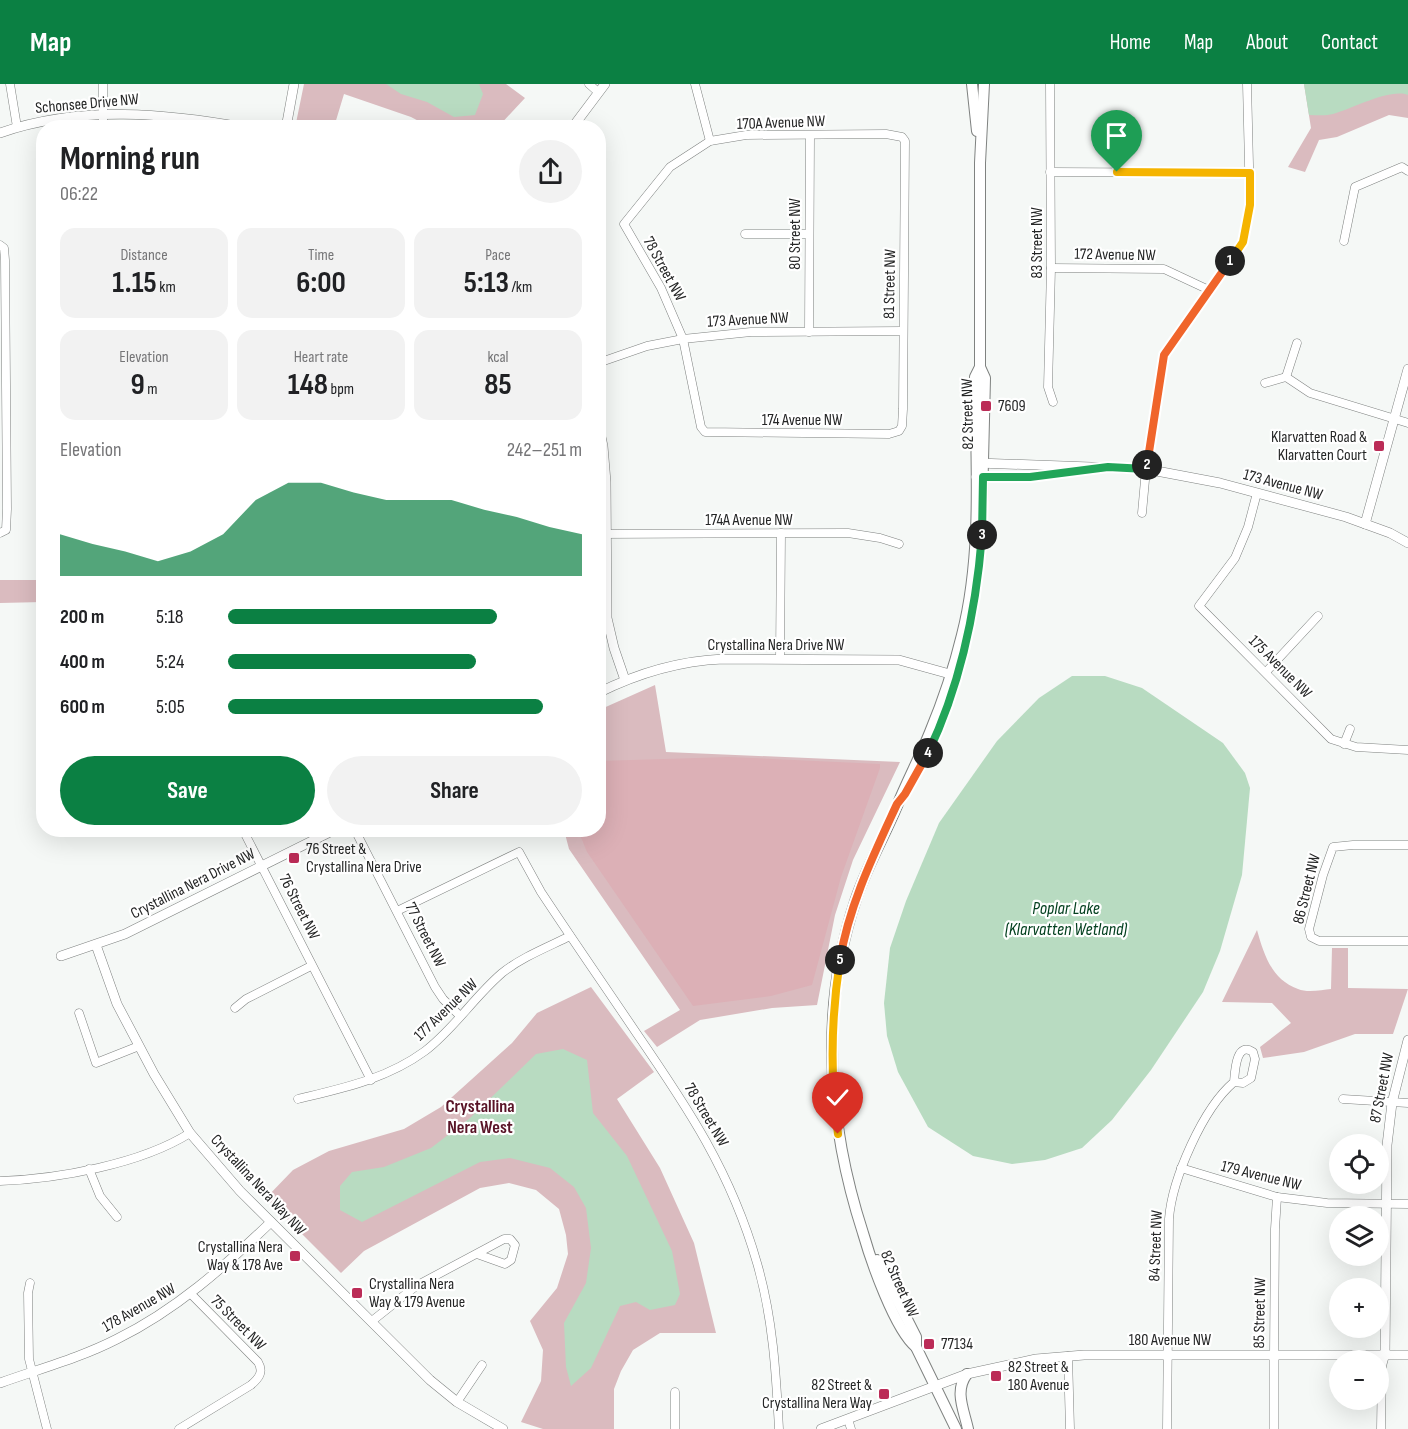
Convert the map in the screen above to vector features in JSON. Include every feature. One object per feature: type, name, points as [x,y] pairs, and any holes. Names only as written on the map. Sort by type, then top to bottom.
[{"type":"main road","name":"82 Street NW","points":[[972,84],[980,163]]},
{"type":"main road","name":"82 Street NW","points":[[956,1429],[916,1347],[916,1337],[862,1230],[844,1167],[834,1104],[832,1043],[840,956],[856,898],[954,675],[972,579],[985,378],[980,367],[980,163],[984,84]]},
{"type":"main road","points":[[967,1374],[962,1381],[960,1397],[968,1429]]},
{"type":"street","points":[[10,84],[17,127]]},
{"type":"street","points":[[103,84],[103,120]]},
{"type":"street","points":[[287,120],[294,84]]},
{"type":"street","points":[[589,84],[598,92]]},
{"type":"street","points":[[578,120],[605,84]]},
{"type":"street","points":[[695,84],[710,141]]},
{"type":"street","name":"83 Street NW","points":[[1050,84],[1051,268],[1048,387],[1053,402]]},
{"type":"street","points":[[1142,513],[1146,469],[1164,355],[1243,242],[1250,205],[1247,84]]},
{"type":"street","name":"Schonsee Drive NW","points":[[52,120],[143,114],[181,120]]},
{"type":"street","name":"Schonsee Drive NW","points":[[0,133],[36,123]]},
{"type":"street","name":"170A Avenue NW","points":[[624,224],[670,167],[710,141],[746,135],[886,134],[902,136]]},
{"type":"street","name":"80 Street NW","points":[[809,332],[810,136]]},
{"type":"street","name":"81 Street NW","points":[[899,431],[902,426],[903,409],[905,141],[902,136]]},
{"type":"street","points":[[1344,241],[1355,187],[1402,167],[1408,171]]},
{"type":"street","points":[[1050,172],[1250,173]]},
{"type":"street","name":"78 Street NW","points":[[624,224],[662,288],[683,339],[701,427],[705,432]]},
{"type":"street","points":[[745,234],[809,234]]},
{"type":"street","points":[[0,533],[6,530],[7,509],[2,246]]},
{"type":"street","name":"172 Avenue NW","points":[[1051,268],[1164,269],[1209,290]]},
{"type":"street","name":"173 Avenue NW","points":[[606,360],[647,346],[683,339],[751,332],[903,331]]},
{"type":"street","points":[[1286,377],[1297,343]]},
{"type":"street","points":[[1365,525],[1408,369]]},
{"type":"street","points":[[1265,383],[1286,377],[1310,393],[1408,423]]},
{"type":"street","name":"174 Avenue NW","points":[[705,432],[889,434],[899,431]]},
{"type":"street","name":"173 Avenue NW","points":[[980,463],[1146,469],[1220,483],[1346,518],[1390,533],[1408,543]]},
{"type":"street","name":"173 Avenue NW","points":[[979,477],[1030,477],[1108,467]]},
{"type":"street","name":"175 Avenue NW","points":[[1257,493],[1248,527],[1234,558],[1199,606],[1331,739],[1356,747],[1408,750]]},
{"type":"street","points":[[780,659],[781,533]]},
{"type":"street","name":"174A Avenue NW","points":[[606,534],[848,533],[899,544]]},
{"type":"street","points":[[606,601],[607,618],[614,648],[625,680]]},
{"type":"street","points":[[1266,672],[1318,616]]},
{"type":"street","name":"Crystallina Nera Drive NW","points":[[606,689],[625,680],[663,668],[702,660],[899,660],[954,675]]},
{"type":"street","points":[[1344,744],[1350,729]]},
{"type":"street","name":"76 Street NW","points":[[246,837],[371,1080]]},
{"type":"street","name":"Crystallina Nera Drive NW","points":[[61,956],[96,945],[158,919],[320,837]]},
{"type":"street","name":"77 Street NW","points":[[359,837],[435,987],[460,1016]]},
{"type":"street","name":"86 Street NW","points":[[1408,846],[1333,847],[1330,850],[1310,924],[1311,937],[1319,941],[1408,942]]},
{"type":"street","name":"78 Street NW","points":[[397,911],[519,852],[541,892],[696,1122],[728,1182],[750,1238],[764,1292],[775,1353],[779,1429]]},
{"type":"street","name":"177 Avenue NW","points":[[298,1099],[371,1080],[396,1069],[425,1051],[502,974],[570,936]]},
{"type":"street","name":"Crystallina Nera Way NW","points":[[96,945],[117,1004],[178,1116],[190,1133],[227,1177],[430,1380],[457,1402],[503,1429]]},
{"type":"street","name":"76 Street NW","points":[[235,1008],[246,999],[311,966]]},
{"type":"street","points":[[79,1013],[96,1063],[139,1046]]},
{"type":"street","name":"87 Street NW","points":[[1385,1350],[1387,1144],[1392,1102],[1408,1040]]},
{"type":"street","name":"84 Street NW","points":[[1167,1429],[1170,1209],[1175,1181],[1204,1121],[1227,1087],[1234,1082]]},
{"type":"street","points":[[1342,1098],[1408,1103]]},
{"type":"street","points":[[0,1181],[88,1169],[157,1150],[190,1133]]},
{"type":"street","name":"179 Avenue NW","points":[[1181,1168],[1277,1197],[1327,1203],[1408,1204]]},
{"type":"street","points":[[88,1169],[100,1196],[117,1217]]},
{"type":"street","name":"85 Street NW","points":[[1274,1429],[1277,1197]]},
{"type":"street","name":"178 Avenue NW","points":[[0,1383],[117,1340],[191,1294],[271,1222]]},
{"type":"street","points":[[372,1321],[416,1286],[507,1238],[513,1240],[515,1245],[512,1260],[505,1264],[477,1254]]},
{"type":"street","points":[[30,1283],[28,1336],[31,1372],[47,1429]]},
{"type":"street","name":"75 Street NW","points":[[191,1294],[258,1362],[261,1372],[260,1377],[251,1385],[193,1426]]},
{"type":"street","name":"180 Avenue NW","points":[[935,1385],[967,1374],[1020,1362],[1068,1356],[1329,1355]]},
{"type":"street","name":"180 Avenue NW","points":[[1389,1355],[1408,1355]]},
{"type":"street","points":[[1068,1356],[1070,1429]]},
{"type":"street","points":[[457,1402],[482,1365]]},
{"type":"street","points":[[821,1429],[935,1385]]},
{"type":"street","points":[[675,1392],[675,1429]]},
{"type":"street","name":"87 Street NW","points":[[1381,1410],[1381,1429]]},
{"type":"street","points":[[848,1419],[851,1429]]},
{"type":"street","points":[[179,1429],[193,1426]]},
{"type":"shaded area","points":[[304,84],[506,84],[525,98],[505,120],[417,120],[344,94],[336,120],[297,120]]},
{"type":"shaded area","points":[[1304,84],[1408,84],[1408,118],[1389,115],[1337,137],[1319,140],[1305,172],[1288,167],[1311,128]]},
{"type":"shaded area","points":[[0,580],[36,580],[36,602],[0,603]]},
{"type":"shaded area","points":[[655,685],[666,752],[900,762],[853,860],[835,915],[817,1005],[772,1008],[700,1020],[657,1047],[644,1031],[680,1010],[569,849],[566,837],[606,837],[606,707]]},
{"type":"shaded area","points":[[729,757],[880,764],[841,877],[812,985],[771,996],[693,1006],[587,852],[581,837],[606,837],[606,761]]},
{"type":"shaded area","points":[[1257,930],[1270,966],[1282,980],[1298,989],[1310,991],[1331,989],[1332,948],[1348,948],[1348,988],[1408,989],[1393,1034],[1355,1034],[1304,1052],[1263,1058],[1260,1047],[1291,1023],[1272,1003],[1222,1002]]},
{"type":"shaded area","points":[[591,987],[654,1072],[617,1099],[660,1168],[694,1243],[716,1333],[660,1333],[633,1350],[614,1389],[614,1429],[543,1429],[521,1422],[541,1381],[543,1350],[530,1321],[557,1288],[568,1254],[559,1209],[536,1190],[509,1183],[480,1188],[364,1251],[341,1273],[266,1198],[293,1170],[329,1151],[404,1129],[441,1107],[512,1043],[537,1013]]},
{"type":"water","points":[[386,84],[479,84],[483,94],[475,115],[454,117],[427,102],[401,94]]},
{"type":"water","points":[[1304,84],[1408,84],[1408,95],[1391,94],[1333,114],[1309,115]]},
{"type":"water","name":"Poplar Lake (Klarvatten Wetland)","points":[[1072,676],[1105,676],[1142,688],[1223,743],[1245,773],[1250,788],[1242,875],[1220,951],[1203,992],[1151,1070],[1112,1120],[1082,1148],[1045,1160],[1012,1164],[973,1156],[928,1127],[898,1072],[887,1036],[884,1003],[890,948],[906,901],[939,823],[997,741],[1039,698]]},
{"type":"water","points":[[563,1049],[587,1060],[593,1113],[627,1156],[672,1251],[680,1294],[675,1305],[650,1310],[636,1302],[620,1306],[591,1368],[571,1386],[566,1367],[564,1323],[586,1283],[591,1248],[586,1208],[574,1187],[550,1168],[510,1158],[480,1162],[362,1222],[340,1210],[340,1186],[352,1172],[384,1167],[431,1148],[470,1118],[536,1054]]},
{"type":"place","name":"7609","points":[[986,406]]},
{"type":"place","name":"Klarvatten Road & Klarvatten Court","points":[[1379,446]]},
{"type":"place","name":"76 Street & Crystallina Nera Drive","points":[[294,858]]},
{"type":"place","name":"Crystallina Nera Way & 178 Ave","points":[[295,1256]]},
{"type":"place","name":"Crystallina Nera Way & 179 Avenue","points":[[357,1293]]},
{"type":"place","name":"77134","points":[[929,1344]]},
{"type":"place","name":"82 Street & 180 Avenue","points":[[996,1376]]},
{"type":"place","name":"82 Street & Crystallina Nera Way","points":[[884,1394]]},
{"type":"district","name":"Crystallina Nera West","points":[[480,1116]]},
{"type":"route","points":[[838,1134],[832,1076],[832,1043],[840,956],[856,898],[897,804],[925,758],[941,724],[963,656],[972,620],[980,565],[983,477],[1030,477],[1108,467],[1146,469],[1164,355],[1243,242],[1250,205],[1250,173],[1117,172]]}]
